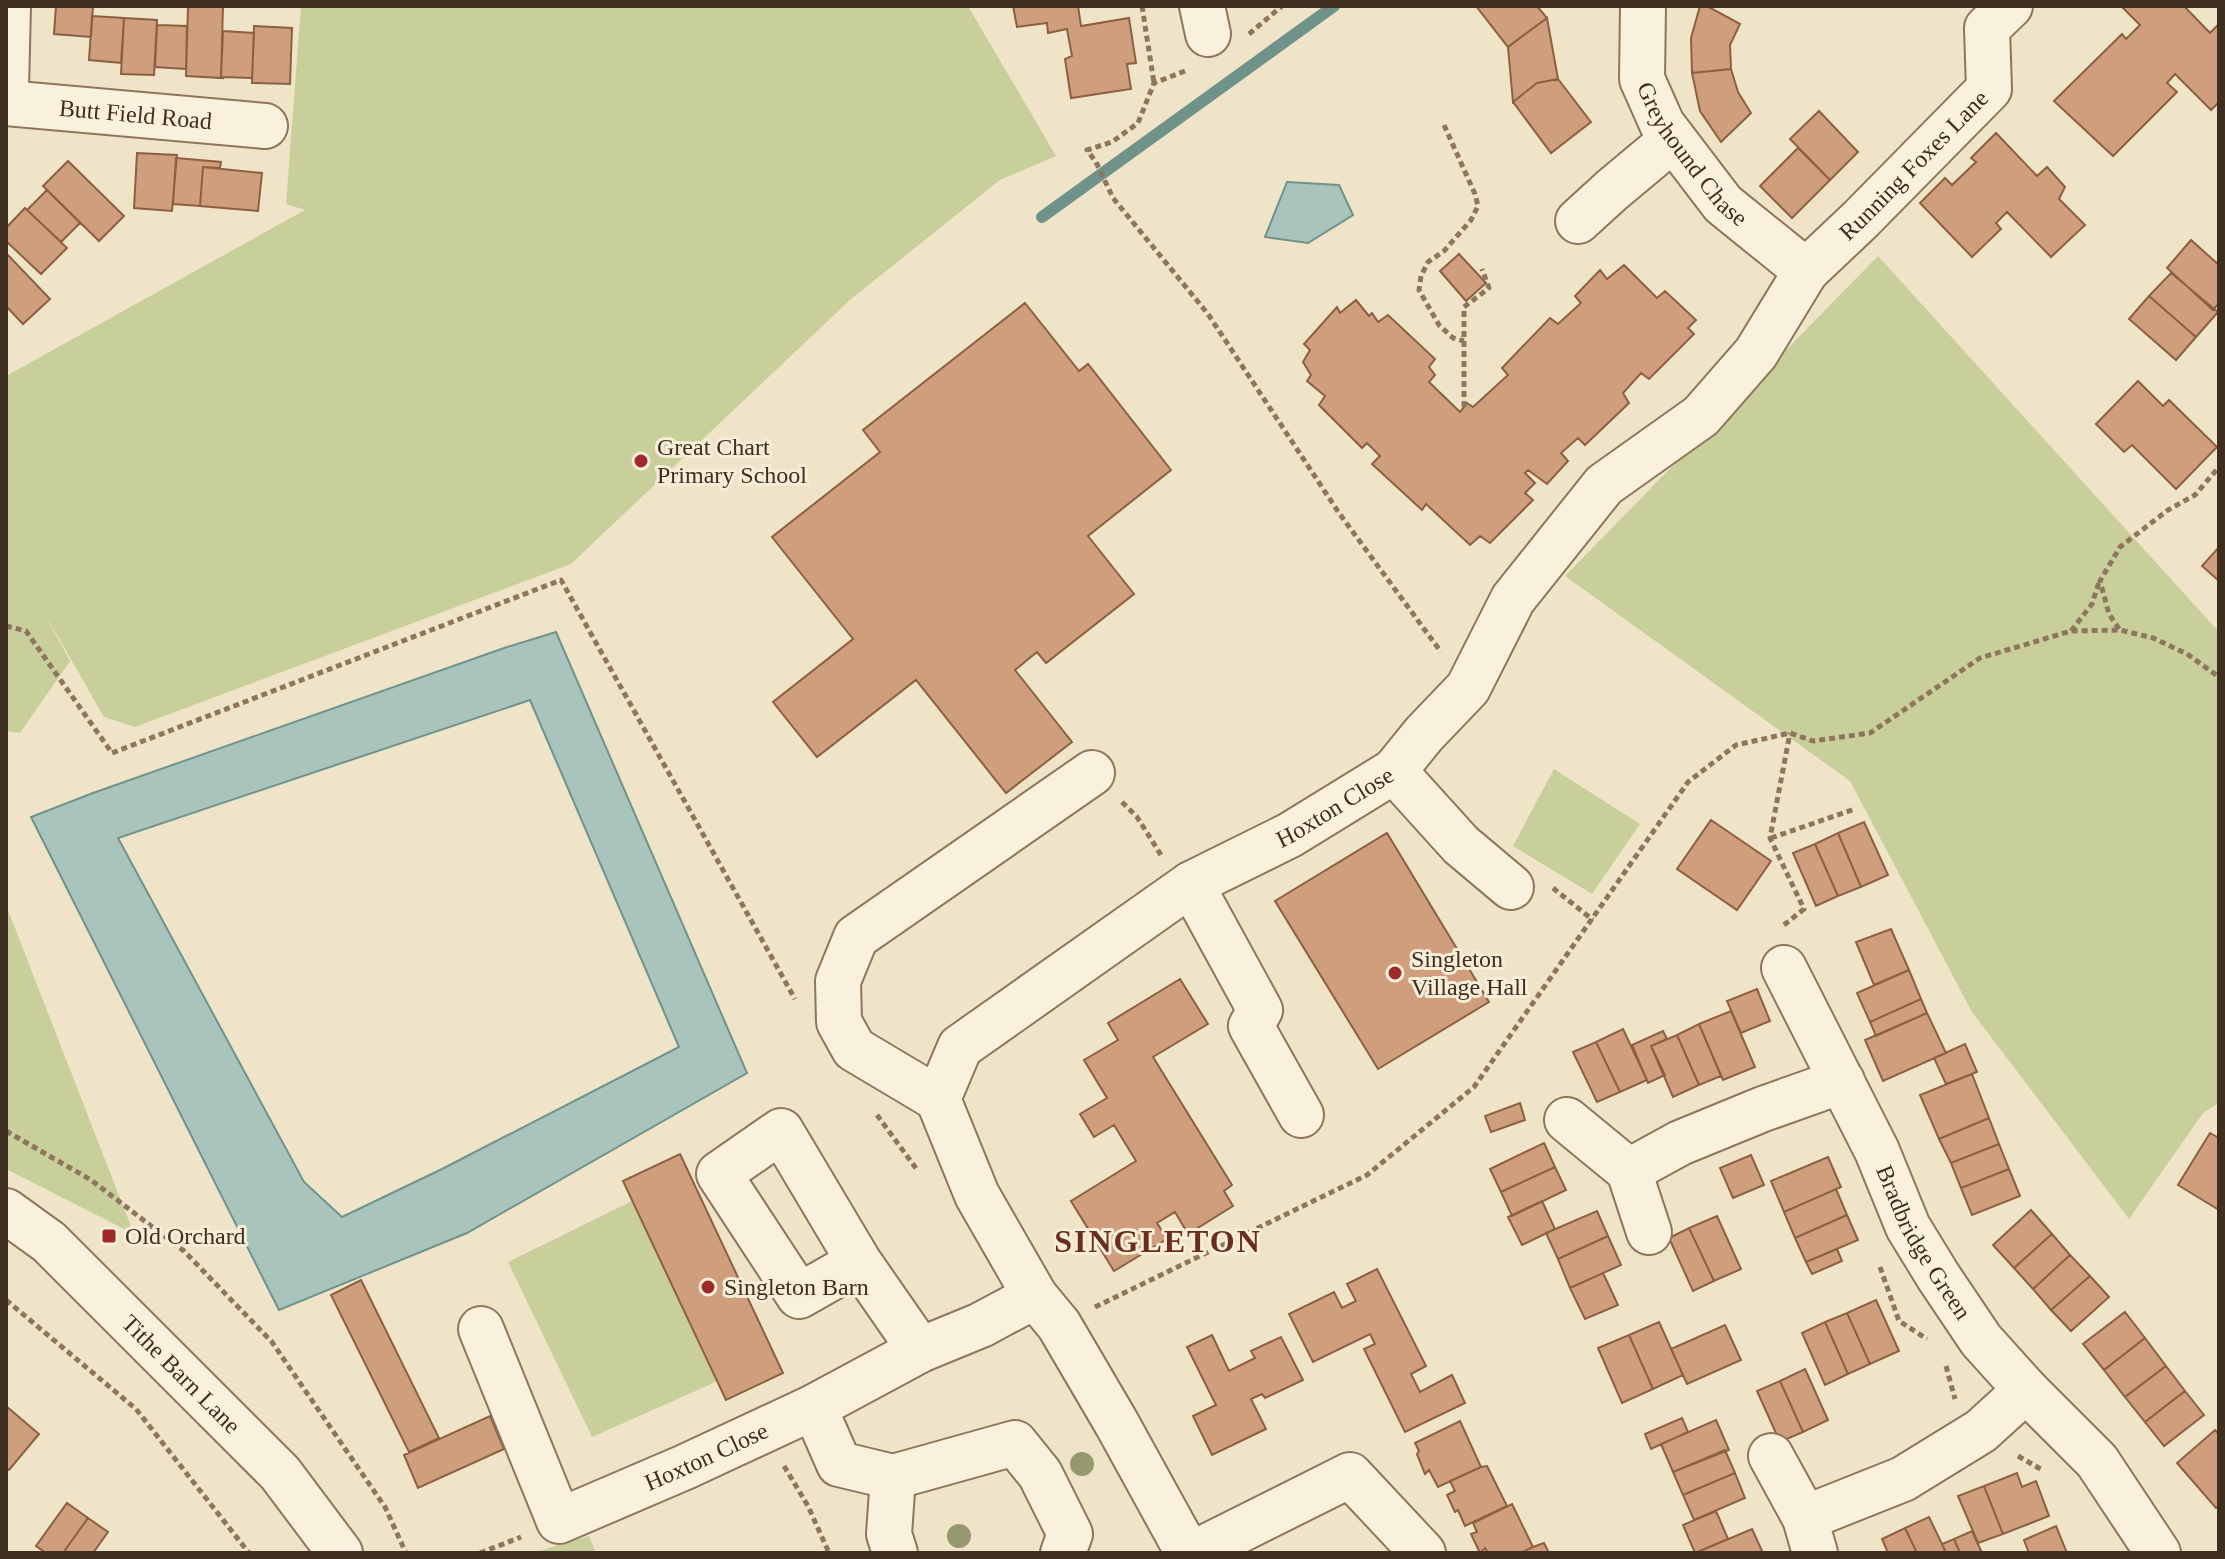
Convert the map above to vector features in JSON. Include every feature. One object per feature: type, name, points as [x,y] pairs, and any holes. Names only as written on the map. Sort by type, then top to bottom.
[{"type":"street","points":[[6,89],[8,6]]},
{"type":"street","name":"Greyhound Chase","points":[[1643,6],[1642,79],[1662,124],[1723,204],[1806,271]]},
{"type":"street","name":"Running Foxes Lane","points":[[1806,271],[1989,89],[1987,13]]},
{"type":"street","name":"Butt Field Road","points":[[6,103],[265,126]]},
{"type":"street","points":[[1578,206],[1673,139]]},
{"type":"street","name":"Hoxton Close","points":[[938,1099],[960,1047],[1187,887],[1290,835],[1394,771],[1468,688],[1513,599],[1604,485],[1701,416],[1756,353],[1806,271]]},
{"type":"street","points":[[1394,771],[1461,845],[1511,887]]},
{"type":"street","points":[[1092,773],[856,937],[838,981],[839,1022],[854,1049],[938,1099],[977,1195],[1117,1424],[1191,1553],[1350,1475],[1423,1553]]},
{"type":"street","points":[[1187,887],[1260,1010],[1251,1026],[1301,1115]]},
{"type":"street","name":"Bradbridge Green","points":[[1784,968],[1877,1151],[1908,1227],[1981,1340],[2097,1461],[2158,1553]]},
{"type":"street","points":[[1629,1171],[1680,1143],[1842,1081]]},
{"type":"street","points":[[1567,1120],[1629,1171],[1649,1232]]},
{"type":"street","name":"Tithe Barn Lane","points":[[6,1211],[49,1242],[280,1473],[340,1553]]},
{"type":"street","points":[[859,1262],[920,1350]]},
{"type":"street","name":"Hoxton Close","points":[[481,1329],[559,1521],[814,1407],[920,1350],[981,1325],[1047,1311]]},
{"type":"street","points":[[1771,1456],[1810,1536],[1981,1431],[2026,1390]]},
{"type":"street","points":[[814,1407],[839,1464],[893,1477],[1015,1443],[1040,1474],[1070,1534],[1063,1553]]},
{"type":"street","points":[[893,1477],[889,1534],[895,1553]]},
{"type":"path","points":[[1142,6],[1154,83]]},
{"type":"path","points":[[1282,6],[1213,36],[1154,83],[1138,123],[1112,142],[1087,150],[1113,198],[1208,314],[1339,513],[1468,688]]},
{"type":"path","points":[[1444,125],[1478,206],[1471,220],[1444,251],[1428,262],[1419,290],[1439,325],[1453,338],[1464,341]]},
{"type":"path","points":[[1464,407],[1464,307],[1489,288],[1482,269]]},
{"type":"path","points":[[2071,631],[2092,604],[2100,581],[2120,547],[2168,510],[2195,495],[2219,467]]},
{"type":"path","points":[[6,626],[26,631],[112,753],[561,580],[798,1005]]},
{"type":"path","points":[[2100,581],[2109,614],[2120,630]]},
{"type":"path","points":[[1047,1311],[1367,1175],[1474,1087],[1688,782],[1736,745],[1790,733],[1813,741],[1870,733],[1980,658],[2071,631],[2120,630],[2153,638],[2187,654],[2219,677]]},
{"type":"path","points":[[1783,925],[1804,909],[1770,838],[1790,733]]},
{"type":"path","points":[[1092,773],[1137,817],[1187,887]]},
{"type":"path","points":[[1770,838],[1855,809]]},
{"type":"path","points":[[870,1105],[924,1179]]},
{"type":"path","points":[[6,1131],[91,1180],[184,1251],[272,1342],[385,1507],[406,1553]]},
{"type":"path","points":[[6,1300],[136,1409],[249,1553]]},
{"type":"path","points":[[763,1431],[808,1506],[829,1553]]},
{"type":"green space","points":[[301,6],[968,6],[1056,156],[1000,180],[851,299],[571,564],[135,727],[104,717],[42,609],[70,661],[20,733],[6,731],[6,376],[305,210],[286,204]]},
{"type":"green space","points":[[1878,256],[2219,632],[2219,1103],[2203,1113],[2129,1219],[1972,1012],[1850,781],[1565,576]]},
{"type":"green space","points":[[1554,769],[1640,824],[1592,894],[1513,846]]},
{"type":"green space","points":[[6,905],[134,1234],[6,1169]]},
{"type":"green space","points":[[632,1201],[718,1381],[592,1437],[508,1262]]},
{"type":"green space","points":[[589,1536],[596,1553],[533,1553]]},
{"type":"water","points":[[1287,182],[1339,185],[1353,215],[1308,243],[1265,237]]},
{"type":"water","points":[[556,632],[747,1073],[467,1233],[279,1310],[31,817]],"holes":[[[530,700],[679,1047],[342,1217],[304,1182],[118,838]]]},
{"type":"building","points":[[56,6],[93,6],[91,37],[54,34]]},
{"type":"building","points":[[188,6],[223,6],[222,78],[186,76]]},
{"type":"building","points":[[1013,6],[1078,6],[1081,26],[1129,18],[1136,63],[1127,64],[1131,89],[1071,98],[1065,59],[1072,56],[1067,29],[1048,33],[1047,23],[1017,27]]},
{"type":"building","points":[[1476,6],[1537,6],[1547,18],[1508,47]]},
{"type":"building","points":[[1700,6],[1707,6],[1740,24],[1730,45],[1731,69],[1692,73],[1691,38]]},
{"type":"building","points":[[2121,6],[2184,6],[2210,33],[2219,24],[2219,102],[2211,110],[2175,74],[2167,83],[2177,92],[2113,156],[2054,101],[2122,34],[2126,39],[2140,25]]},
{"type":"building","points":[[92,16],[124,18],[121,63],[89,60]]},
{"type":"building","points":[[124,18],[157,20],[154,75],[121,74]]},
{"type":"building","points":[[1547,18],[1558,79],[1537,83],[1513,102],[1508,47]]},
{"type":"building","points":[[157,25],[187,26],[186,69],[155,67]]},
{"type":"building","points":[[254,26],[292,28],[290,84],[252,83]]},
{"type":"building","points":[[223,31],[254,33],[252,78],[221,77]]},
{"type":"building","points":[[1731,69],[1738,92],[1751,113],[1721,142],[1700,111],[1692,73]]},
{"type":"building","points":[[1558,79],[1591,122],[1551,153],[1513,102],[1537,83]]},
{"type":"building","points":[[1819,111],[1858,152],[1830,180],[1790,139]]},
{"type":"building","points":[[1996,133],[2037,176],[2047,167],[2065,187],[2059,199],[2085,225],[2051,257],[2007,212],[1996,223],[2001,229],[1972,257],[1920,203],[1945,178],[1952,185],[1976,162],[1971,158]]},
{"type":"building","points":[[1798,148],[1830,180],[1792,218],[1760,186]]},
{"type":"building","points":[[137,153],[177,155],[172,211],[134,208]]},
{"type":"building","points":[[176,158],[221,162],[220,168],[203,167],[200,206],[173,204]]},
{"type":"building","points":[[68,161],[124,216],[99,241],[43,186]]},
{"type":"building","points":[[203,167],[262,173],[258,211],[200,206]]},
{"type":"building","points":[[47,190],[80,223],[61,242],[27,210]]},
{"type":"building","points":[[25,208],[67,248],[41,274],[6,241],[6,228]]},
{"type":"building","points":[[2191,240],[2219,265],[2219,303],[2213,310],[2167,268]]},
{"type":"building","points":[[6,253],[50,299],[23,324],[6,306]]},
{"type":"building","points":[[1459,254],[1486,283],[1466,301],[1440,271]]},
{"type":"building","points":[[1624,265],[1657,298],[1665,291],[1696,320],[1688,328],[1694,334],[1649,379],[1641,373],[1623,393],[1629,403],[1585,445],[1578,438],[1561,453],[1568,461],[1547,484],[1528,470],[1525,473],[1535,483],[1525,493],[1533,500],[1490,543],[1480,536],[1470,545],[1426,504],[1422,510],[1372,464],[1380,456],[1367,443],[1362,448],[1319,405],[1325,396],[1307,381],[1311,375],[1303,362],[1310,350],[1304,344],[1337,307],[1340,313],[1356,300],[1378,322],[1388,315],[1435,359],[1429,367],[1435,375],[1429,382],[1460,412],[1467,403],[1473,407],[1508,375],[1502,368],[1550,318],[1558,324],[1581,303],[1575,296],[1600,270],[1607,279]]},
{"type":"building","points":[[2171,273],[2218,312],[2196,337],[2149,296]]},
{"type":"building","points":[[2149,296],[2196,337],[2176,360],[2129,319]]},
{"type":"building","points":[[1025,303],[1079,371],[1088,364],[1171,470],[1088,536],[1134,594],[1046,663],[1037,652],[1015,670],[1072,742],[1006,793],[916,680],[817,757],[773,702],[853,639],[772,537],[880,452],[863,430]]},
{"type":"building","points":[[2138,381],[2163,406],[2169,400],[2217,447],[2176,489],[2132,445],[2124,452],[2096,424]]},
{"type":"building","points":[[2219,547],[2219,581],[2202,566]]},
{"type":"building","points":[[1711,820],[1771,861],[1737,910],[1677,869]]},
{"type":"building","points":[[1864,822],[1888,875],[1861,887],[1838,833]]},
{"type":"building","name":"Singleton Village Hall","points":[[1387,833],[1489,1002],[1378,1069],[1275,901]]},
{"type":"building","points":[[1838,833],[1861,887],[1838,896],[1815,844]]},
{"type":"building","points":[[1815,844],[1838,896],[1816,906],[1793,853]]},
{"type":"building","points":[[1891,929],[1909,970],[1874,985],[1856,942]]},
{"type":"building","points":[[1909,970],[1921,999],[1870,1022],[1857,993]]},
{"type":"building","points":[[1180,979],[1208,1024],[1153,1057],[1232,1185],[1224,1191],[1233,1206],[1188,1234],[1175,1212],[1157,1223],[1167,1239],[1114,1271],[1071,1201],[1136,1161],[1114,1125],[1094,1137],[1080,1114],[1107,1098],[1084,1060],[1118,1040],[1108,1023]]},
{"type":"building","points":[[1757,989],[1770,1021],[1741,1033],[1727,1001]]},
{"type":"building","points":[[1921,999],[1927,1013],[1876,1036],[1870,1022]]},
{"type":"building","points":[[1731,1011],[1755,1067],[1723,1080],[1699,1024]]},
{"type":"building","points":[[1927,1013],[1946,1053],[1883,1081],[1865,1040]]},
{"type":"building","points":[[1699,1024],[1721,1076],[1699,1085],[1677,1035]]},
{"type":"building","points":[[1623,1029],[1647,1080],[1620,1092],[1596,1042]]},
{"type":"building","points":[[1663,1031],[1667,1039],[1651,1046],[1665,1075],[1648,1083],[1632,1045]]},
{"type":"building","points":[[1677,1035],[1699,1085],[1673,1097],[1651,1046]]},
{"type":"building","points":[[1596,1042],[1620,1092],[1597,1102],[1573,1052]]},
{"type":"building","points":[[1965,1044],[1977,1072],[1946,1084],[1934,1058]]},
{"type":"building","points":[[1972,1074],[1989,1118],[1939,1139],[1920,1095]]},
{"type":"building","points":[[1520,1103],[1525,1120],[1491,1132],[1485,1116]]},
{"type":"building","points":[[1989,1118],[1999,1144],[1951,1163],[1939,1139]]},
{"type":"building","points":[[2210,1133],[2219,1138],[2219,1210],[2178,1185]]},
{"type":"building","points":[[1544,1143],[1555,1167],[1501,1192],[1490,1169]]},
{"type":"building","points":[[1999,1144],[2009,1169],[1961,1188],[1951,1163]]},
{"type":"building","name":"Singleton Barn","points":[[680,1154],[783,1373],[726,1400],[623,1181]]},
{"type":"building","points":[[1751,1155],[1764,1185],[1733,1198],[1720,1168]]},
{"type":"building","points":[[1828,1157],[1841,1187],[1784,1212],[1771,1181]]},
{"type":"building","points":[[1555,1167],[1566,1190],[1512,1216],[1501,1192]]},
{"type":"building","points":[[2009,1169],[2020,1196],[1972,1215],[1961,1188]]},
{"type":"building","points":[[1836,1189],[1847,1215],[1795,1238],[1784,1212]]},
{"type":"building","points":[[1542,1201],[1555,1229],[1522,1245],[1508,1217]]},
{"type":"building","points":[[2031,1210],[2052,1234],[2014,1268],[1993,1245]]},
{"type":"building","points":[[1597,1211],[1608,1236],[1558,1259],[1546,1233]]},
{"type":"building","points":[[1847,1215],[1858,1240],[1806,1262],[1795,1238]]},
{"type":"building","points":[[1717,1216],[1741,1269],[1714,1281],[1689,1228]]},
{"type":"building","points":[[1689,1228],[1714,1281],[1693,1291],[1669,1238]]},
{"type":"building","points":[[2052,1234],[2070,1255],[2033,1289],[2014,1268]]},
{"type":"building","points":[[1608,1236],[1621,1265],[1570,1288],[1558,1259]]},
{"type":"building","points":[[1837,1249],[1842,1261],[1812,1274],[1806,1262]]},
{"type":"building","points":[[2070,1255],[2090,1276],[2051,1310],[2033,1289]]},
{"type":"building","points":[[1377,1269],[1426,1366],[1411,1374],[1420,1392],[1452,1375],[1465,1403],[1405,1432],[1364,1349],[1375,1344],[1370,1334],[1313,1362],[1289,1314],[1334,1292],[1342,1308],[1356,1301],[1347,1284]]},
{"type":"building","points":[[1603,1273],[1618,1305],[1585,1319],[1570,1288]]},
{"type":"building","points":[[2090,1276],[2109,1297],[2071,1331],[2051,1310]]},
{"type":"building","points":[[361,1280],[439,1438],[409,1452],[331,1295]]},
{"type":"building","points":[[1876,1300],[1899,1351],[1870,1364],[1847,1313]]},
{"type":"building","points":[[2125,1312],[2145,1338],[2104,1370],[2083,1344]]},
{"type":"building","points":[[1847,1313],[1870,1364],[1848,1374],[1825,1322]]},
{"type":"building","points":[[1659,1322],[1683,1375],[1653,1389],[1629,1335]]},
{"type":"building","points":[[1825,1322],[1848,1374],[1825,1385],[1802,1333]]},
{"type":"building","points":[[1725,1325],[1741,1360],[1687,1384],[1671,1349]]},
{"type":"building","points":[[1212,1335],[1229,1371],[1255,1358],[1251,1351],[1281,1337],[1303,1380],[1265,1398],[1262,1394],[1251,1399],[1266,1429],[1212,1455],[1193,1416],[1216,1405],[1187,1347]]},
{"type":"building","points":[[1629,1335],[1653,1389],[1622,1403],[1598,1348]]},
{"type":"building","points":[[2145,1338],[2166,1366],[2125,1397],[2104,1370]]},
{"type":"building","points":[[2166,1366],[2185,1391],[2145,1422],[2125,1397]]},
{"type":"building","points":[[1805,1369],[1828,1420],[1803,1432],[1780,1381]]},
{"type":"building","points":[[1780,1381],[1803,1432],[1780,1442],[1757,1391]]},
{"type":"building","points":[[2185,1391],[2204,1415],[2164,1446],[2145,1422]]},
{"type":"building","points":[[6,1406],[39,1434],[9,1470],[6,1468]]},
{"type":"building","points":[[490,1416],[504,1449],[418,1488],[404,1455]]},
{"type":"building","points":[[1682,1418],[1688,1432],[1651,1449],[1645,1434]]},
{"type":"building","points":[[1716,1420],[1729,1450],[1673,1472],[1661,1444]]},
{"type":"building","points":[[1460,1421],[1481,1467],[1438,1487],[1429,1470],[1425,1474],[1415,1443]]},
{"type":"building","points":[[2215,1430],[2219,1434],[2219,1506],[2216,1508],[2177,1463]]},
{"type":"building","points":[[1725,1450],[1735,1473],[1683,1495],[1673,1472]]},
{"type":"building","points":[[1487,1466],[1507,1506],[1465,1526],[1447,1495],[1455,1491],[1450,1481]]},
{"type":"building","points":[[1735,1473],[1745,1498],[1694,1520],[1683,1495]]},
{"type":"building","points":[[2017,1473],[2022,1487],[2036,1481],[2049,1516],[2003,1534],[1984,1486]]},
{"type":"building","points":[[1984,1486],[2003,1534],[1978,1543],[1958,1496]]},
{"type":"building","points":[[67,1503],[88,1518],[63,1553],[46,1553],[36,1546]]},
{"type":"building","points":[[1512,1504],[1533,1547],[1520,1553],[1488,1553],[1485,1548],[1480,1553],[1471,1534],[1477,1532],[1473,1523]]},
{"type":"building","points":[[1716,1511],[1728,1539],[1695,1553],[1683,1525]]},
{"type":"building","points":[[1929,1517],[1946,1553],[1917,1553],[1905,1528]]},
{"type":"building","points":[[88,1518],[108,1532],[93,1553],[63,1553]]},
{"type":"building","points":[[2056,1526],[2067,1553],[2029,1553],[2024,1540]]},
{"type":"building","points":[[1905,1528],[1917,1553],[1888,1553],[1882,1539]]},
{"type":"building","points":[[1752,1529],[1763,1553],[1700,1553],[1700,1551]]},
{"type":"building","points":[[1972,1531],[1982,1553],[1960,1553],[1954,1539]]},
{"type":"building","points":[[1954,1539],[1960,1553],[1946,1553],[1942,1544]]},
{"type":"building","points":[[1544,1543],[1549,1553],[1520,1553],[1533,1547]]},
{"type":"waterway","points":[[1042,217],[1334,6]]},
{"type":"place","name":"Great Chart Primary School","points":[[641,461]]},
{"type":"place","name":"Singleton Village Hall","points":[[1395,973]]},
{"type":"place","name":"Old Orchard","points":[[109,1236]]},
{"type":"place","name":"Singleton Barn","points":[[708,1287]]},
{"type":"district","name":"SINGLETON","points":[[1158,1241]]}]
